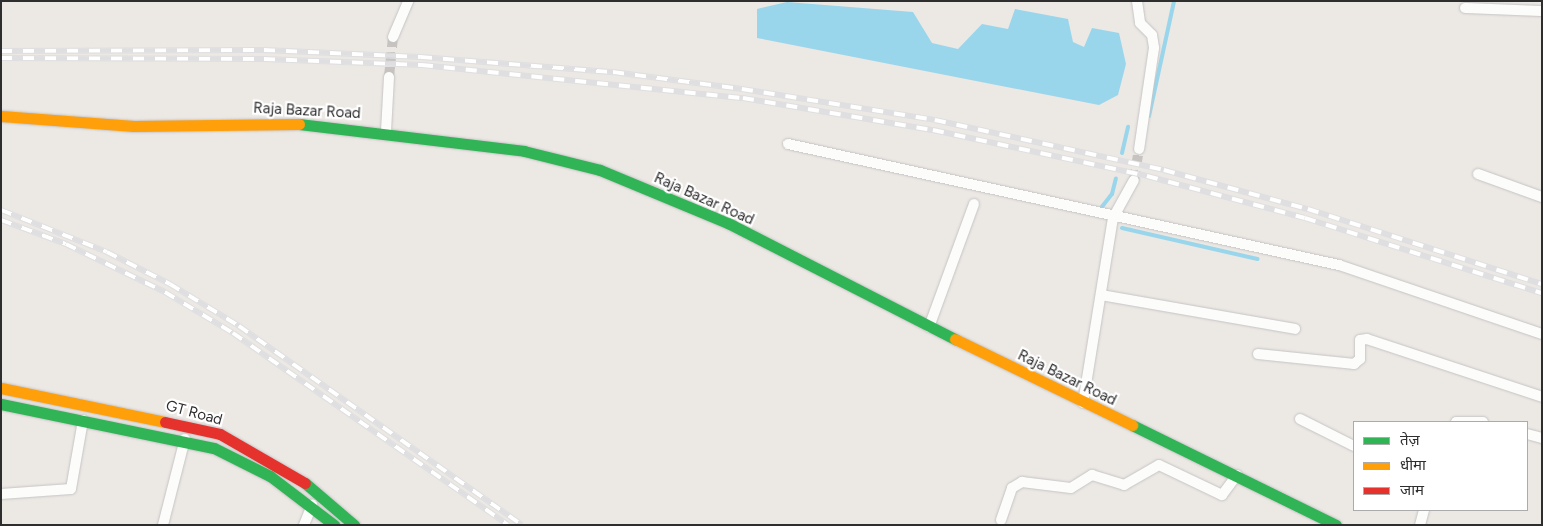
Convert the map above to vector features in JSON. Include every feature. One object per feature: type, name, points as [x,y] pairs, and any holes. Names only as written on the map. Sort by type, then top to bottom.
[{"type":"main road","name":"Raja Bazar Road","points":[[1,116],[134,126],[264,122],[386,131],[524,151],[600,170],[728,223],[929,327],[1083,403],[1237,475],[1336,525]]},
{"type":"main road","name":"GT Road","points":[[1,388],[220,434],[293,473],[321,493],[354,525]]},
{"type":"main road","name":"GT Road","points":[[1,404],[185,439],[250,464],[312,504],[334,525]]},
{"type":"main road","points":[[119,426],[122,412]]},
{"type":"street","points":[[393,37],[408,1]]},
{"type":"street","points":[[1137,1],[1140,23],[1152,35],[1154,48],[1138,149]]},
{"type":"street","points":[[1465,8],[1542,12],[1541,1]]},
{"type":"street","points":[[386,131],[389,77]]},
{"type":"street","points":[[788,144],[1113,218],[1339,264],[1542,334]]},
{"type":"street","points":[[1478,174],[1542,197]]},
{"type":"street","points":[[1083,403],[1113,218],[1134,180]]},
{"type":"street","points":[[929,327],[974,204]]},
{"type":"street","points":[[1101,295],[1295,328]]},
{"type":"street","points":[[1258,354],[1354,364],[1360,359],[1360,340],[1367,339],[1542,397]]},
{"type":"street","points":[[1300,419],[1353,446]]},
{"type":"street","points":[[1,494],[71,489],[83,420]]},
{"type":"street","points":[[1528,434],[1542,438]]},
{"type":"street","points":[[163,525],[185,439]]},
{"type":"street","points":[[1001,520],[1012,488],[1022,482],[1071,488],[1092,475],[1124,486],[1159,465],[1222,495],[1237,475]]},
{"type":"street","points":[[304,525],[312,504],[321,493]]},
{"type":"street","points":[[1420,525],[1424,511]]},
{"type":"water","points":[[787,2],[913,12],[932,43],[958,49],[982,24],[1008,29],[1015,9],[1068,19],[1073,42],[1084,47],[1092,28],[1119,33],[1126,64],[1118,95],[1099,105],[757,38],[757,9]]},
{"type":"waterway","points":[[1149,116],[1174,1]]},
{"type":"waterway","points":[[1122,153],[1128,127]]},
{"type":"waterway","points":[[1101,208],[1112,194],[1116,178]]},
{"type":"waterway","points":[[1122,228],[1257,259]]},
{"type":"tunnel","points":[[389,77],[393,37]]},
{"type":"tunnel","points":[[1134,180],[1139,149]]},
{"type":"railway","points":[[1,51],[264,50],[421,57],[613,72],[742,89],[935,120],[1164,170],[1308,209],[1542,284]]},
{"type":"railway","points":[[1,58],[264,59],[422,65],[743,98],[933,130],[1147,176],[1305,218],[1542,293]]},
{"type":"railway","points":[[1,210],[107,252],[170,284],[239,326],[522,525]]},
{"type":"railway","points":[[1,220],[66,244],[165,292],[233,333],[508,525]]},
{"type":"traffic: fast","points":[[299,124],[524,151],[600,170],[728,223],[955,339]]},
{"type":"traffic: fast","points":[[1,404],[214,448],[270,476],[334,525]]},
{"type":"traffic: fast","points":[[1132,425],[1336,525]]},
{"type":"traffic: fast","points":[[305,483],[354,525]]},
{"type":"traffic: slow","points":[[1,116],[134,126],[299,124]]},
{"type":"traffic: slow","points":[[955,339],[1132,425]]},
{"type":"traffic: slow","points":[[1,388],[165,422]]},
{"type":"traffic: jam","points":[[165,422],[220,434],[305,483]]}]
